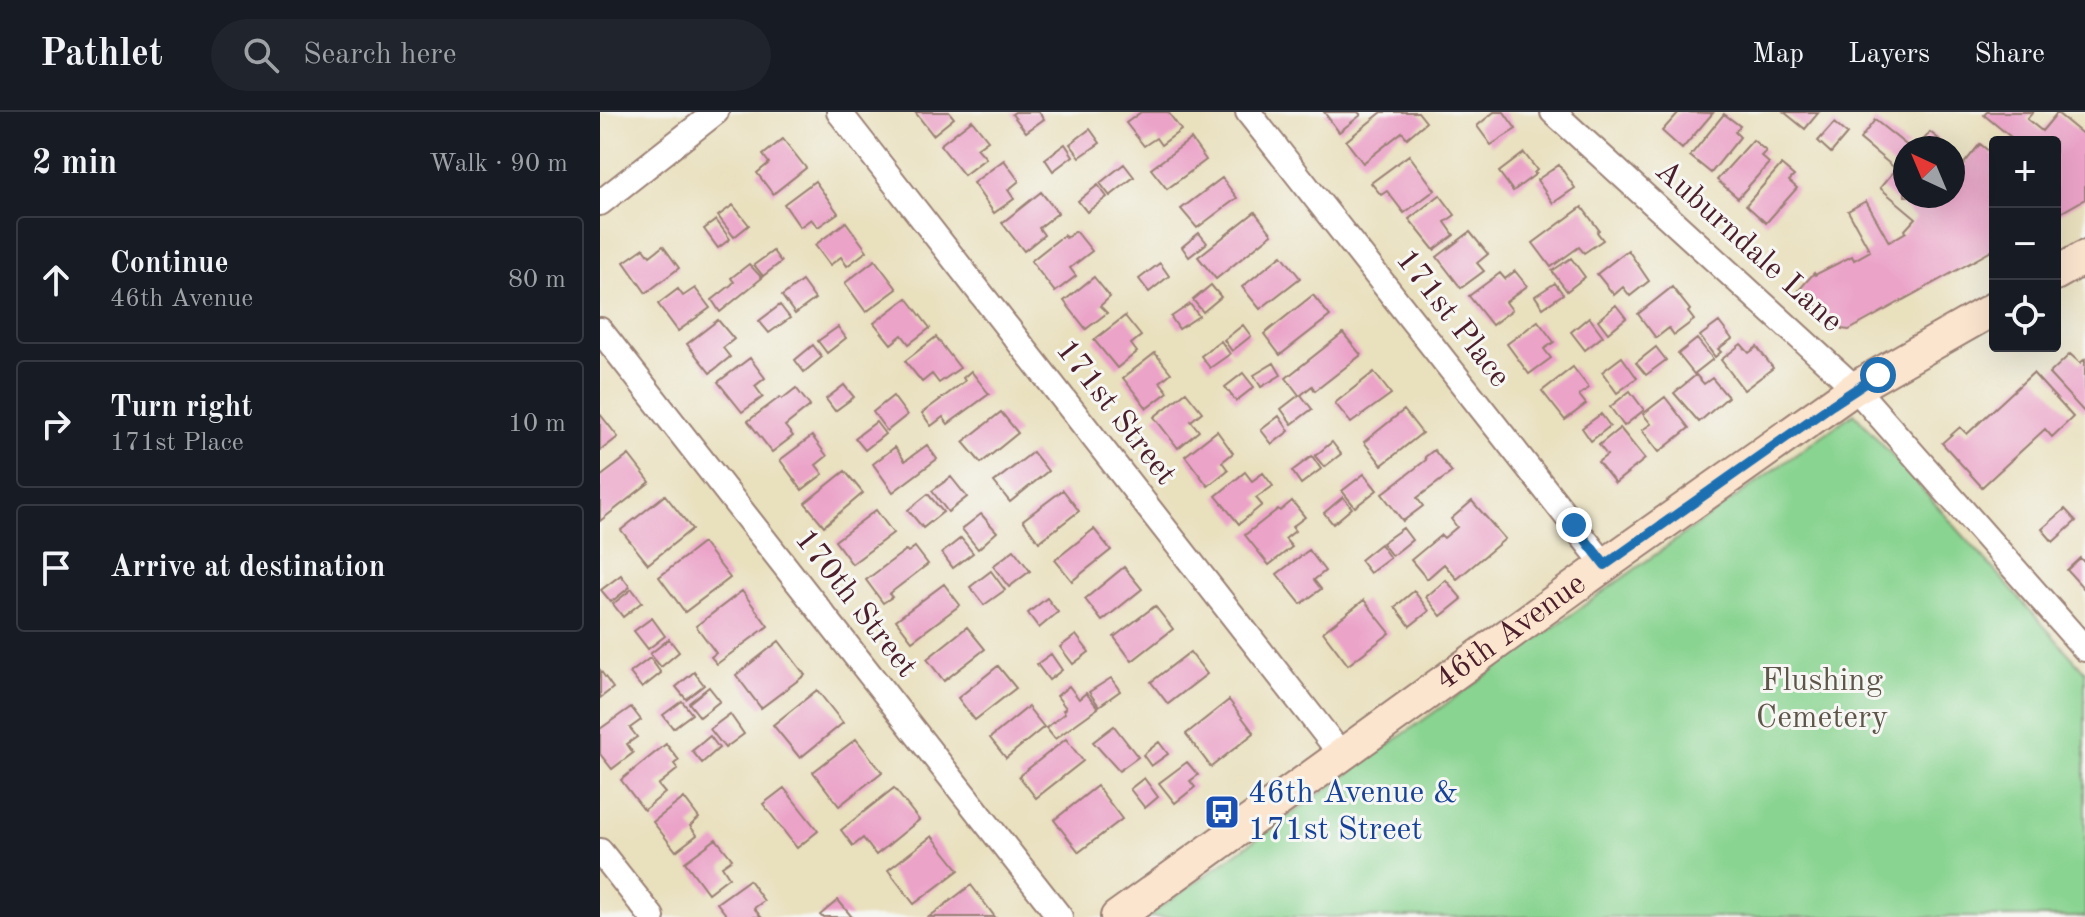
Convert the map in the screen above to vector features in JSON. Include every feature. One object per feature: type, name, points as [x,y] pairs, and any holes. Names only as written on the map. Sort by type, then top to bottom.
[{"type":"street","points":[[600,203],[716,112]]},
{"type":"street","name":"171st Street","points":[[839,112],[1341,754]]},
{"type":"street","name":"171st Place","points":[[1248,112],[1605,565]]},
{"type":"street","name":"Auburndale Lane","points":[[1553,112],[1855,388],[2085,649]]},
{"type":"street","points":[[2061,271],[2085,257]]},
{"type":"street","name":"46th Avenue","points":[[1117,917],[1855,388],[1989,311]]},
{"type":"street","name":"170th Street","points":[[600,330],[1060,917]]},
{"type":"street","points":[[600,851],[652,917]]},
{"type":"green space","name":"Flushing Cemetery","points":[[1854,413],[2085,672],[2085,917],[1147,917]]},
{"type":"building","points":[[915,112],[949,112],[954,118],[933,135]]},
{"type":"building","points":[[1039,112],[1044,119],[1026,132],[1012,114]]},
{"type":"building","points":[[1141,112],[1168,112],[1181,130],[1161,145],[1156,138],[1144,146],[1126,123]]},
{"type":"building","points":[[1324,112],[1358,112],[1361,115],[1339,132]]},
{"type":"building","points":[[1382,112],[1418,112],[1426,122],[1407,138],[1402,132],[1363,163],[1346,141]]},
{"type":"building","points":[[1494,112],[1504,112],[1516,129],[1491,145],[1477,126]]},
{"type":"building","points":[[1679,112],[1713,113],[1682,149],[1662,131]]},
{"type":"building","points":[[1784,112],[1819,112],[1805,129]]},
{"type":"building","points":[[1987,112],[2033,112],[2027,119],[2042,131],[2057,113],[2085,136],[2085,199],[2061,213],[2061,136],[2010,136],[1984,115]]},
{"type":"building","points":[[1724,114],[1740,126],[1735,132],[1740,137],[1711,173],[1690,156]]},
{"type":"building","points":[[972,120],[988,140],[977,148],[986,158],[964,175],[940,145]]},
{"type":"building","points":[[1875,120],[1895,136],[1893,166],[1860,139]]},
{"type":"building","points":[[1834,123],[1847,134],[1831,153],[1818,141]]},
{"type":"building","points":[[1090,129],[1100,143],[1080,157],[1070,144]]},
{"type":"building","points":[[783,139],[806,168],[773,194],[757,173],[769,163],[763,155]]},
{"type":"building","points":[[1191,139],[1206,160],[1167,189],[1151,169]]},
{"type":"building","points":[[1753,140],[1766,151],[1761,156],[1769,163],[1738,198],[1717,180]]},
{"type":"building","points":[[1065,144],[1073,156],[1053,171],[1045,159]]},
{"type":"building","points":[[1980,144],[1989,151],[1989,252],[1849,330],[1842,329],[1799,290],[1814,273],[1852,256],[1854,260],[1870,251],[1848,211],[1866,201],[1889,242],[1906,232],[1916,218],[1904,208],[1965,208],[1965,162]]},
{"type":"building","points":[[1524,153],[1537,170],[1536,174],[1513,191],[1499,172]]},
{"type":"building","points":[[1409,155],[1435,190],[1404,213],[1387,191],[1381,195],[1371,183]]},
{"type":"building","points":[[1004,160],[1019,181],[1008,190],[1014,199],[994,213],[973,183]]},
{"type":"building","points":[[1124,164],[1134,177],[1110,196],[1100,183]]},
{"type":"building","points":[[1559,165],[1575,188],[1553,203],[1537,180]]},
{"type":"building","points":[[1781,165],[1794,176],[1789,181],[1797,188],[1766,223],[1746,205]]},
{"type":"building","points":[[1893,173],[1893,199],[1880,188]]},
{"type":"building","points":[[1222,178],[1237,198],[1197,228],[1181,209]]},
{"type":"building","points":[[815,181],[838,213],[818,227],[811,219],[800,227],[784,204]]},
{"type":"building","points":[[1098,185],[1107,197],[1087,212],[1078,201]]},
{"type":"building","points":[[1041,192],[1058,213],[1039,228],[1044,235],[1024,251],[1002,223]]},
{"type":"building","points":[[1440,195],[1455,215],[1445,222],[1454,235],[1434,250],[1409,219]]},
{"type":"building","points":[[733,205],[749,225],[734,237],[718,216]]},
{"type":"building","points":[[1582,207],[1603,240],[1584,253],[1579,247],[1551,267],[1533,243]]},
{"type":"building","points":[[1255,212],[1272,234],[1216,279],[1198,257]]},
{"type":"building","points":[[716,220],[730,239],[718,248],[704,229]]},
{"type":"building","points":[[846,222],[867,251],[847,266],[841,257],[830,265],[815,245]]},
{"type":"building","points":[[1076,231],[1092,251],[1070,268],[1076,276],[1055,292],[1031,261],[1064,235],[1066,238]]},
{"type":"building","points":[[1470,232],[1488,254],[1477,263],[1484,271],[1461,288],[1437,257]]},
{"type":"building","points":[[1199,233],[1207,243],[1189,257],[1182,247]]},
{"type":"building","points":[[663,246],[679,268],[646,293],[624,262],[644,248],[650,256]]},
{"type":"building","points":[[1628,250],[1649,281],[1630,296],[1623,287],[1614,295],[1597,274]]},
{"type":"building","points":[[773,251],[781,262],[763,276],[754,265]]},
{"type":"building","points":[[1282,255],[1300,278],[1260,309],[1242,287]]},
{"type":"building","points":[[1571,258],[1585,277],[1567,291],[1552,271]]},
{"type":"building","points":[[875,260],[897,289],[866,312],[845,283]]},
{"type":"building","points":[[1160,263],[1169,276],[1149,292],[1139,279]]},
{"type":"building","points":[[749,264],[762,278],[720,312],[712,300],[734,282],[731,278]]},
{"type":"building","points":[[1515,271],[1527,286],[1506,302],[1512,310],[1492,325],[1469,296],[1500,273],[1505,279]]},
{"type":"building","points":[[1094,277],[1110,297],[1100,306],[1107,313],[1086,329],[1064,301]]},
{"type":"building","points":[[802,281],[815,299],[795,314],[782,296]]},
{"type":"building","points":[[1555,283],[1563,294],[1543,308],[1535,296]]},
{"type":"building","points":[[1211,285],[1221,297],[1203,312],[1193,300]]},
{"type":"building","points":[[1672,287],[1694,320],[1674,335],[1669,328],[1656,338],[1638,314]]},
{"type":"building","points":[[695,288],[710,308],[678,331],[658,304],[678,289],[683,296]]},
{"type":"building","points":[[1313,295],[1330,316],[1280,355],[1264,334]]},
{"type":"building","points":[[907,298],[930,328],[909,344],[902,335],[891,344],[874,323]]},
{"type":"building","points":[[1190,304],[1199,316],[1179,329],[1171,317]]},
{"type":"building","points":[[780,305],[790,318],[769,333],[759,321]]},
{"type":"building","points":[[1616,305],[1626,318],[1608,333],[1598,320]]},
{"type":"building","points":[[1125,316],[1141,336],[1131,344],[1137,352],[1117,368],[1094,340]]},
{"type":"building","points":[[1589,317],[1603,336],[1585,350],[1571,332]]},
{"type":"building","points":[[718,320],[734,339],[723,348],[730,357],[710,373],[687,344]]},
{"type":"building","points":[[1538,321],[1554,342],[1544,349],[1551,358],[1529,374],[1507,344]]},
{"type":"building","points":[[1719,322],[1732,339],[1718,349],[1721,352],[1715,357],[1700,336]]},
{"type":"building","points":[[1243,325],[1251,336],[1232,351],[1224,340]]},
{"type":"building","points":[[838,327],[846,338],[827,353],[818,341]]},
{"type":"building","points":[[1343,333],[1361,355],[1315,391],[1312,386],[1301,395],[1312,409],[1292,424],[1281,409],[1299,395],[1286,378]]},
{"type":"building","points":[[936,337],[960,368],[939,383],[932,374],[922,382],[905,361]]},
{"type":"building","points":[[1697,339],[1713,359],[1694,374],[1678,354]]},
{"type":"building","points":[[1221,341],[1230,354],[1210,368],[1201,356]]},
{"type":"building","points":[[1741,344],[1749,353],[1757,347],[1773,368],[1744,390],[1721,360]]},
{"type":"building","points":[[813,345],[822,357],[804,372],[795,360]]},
{"type":"building","points":[[1656,347],[1666,360],[1646,375],[1636,363]]},
{"type":"building","points":[[1155,353],[1171,373],[1160,382],[1168,392],[1147,408],[1123,378]]},
{"type":"building","points":[[2070,354],[2080,363],[2085,359],[2085,413],[2049,374]]},
{"type":"building","points":[[1622,357],[1637,378],[1617,393],[1602,372]]},
{"type":"building","points":[[750,358],[765,378],[755,386],[763,397],[742,412],[718,382]]},
{"type":"building","points":[[1274,363],[1281,375],[1261,387],[1254,375]]},
{"type":"building","points":[[1573,367],[1589,388],[1579,395],[1586,404],[1565,420],[1542,391]]},
{"type":"building","points":[[971,371],[989,394],[948,424],[943,417],[931,426],[922,413],[965,381],[963,378]]},
{"type":"building","points":[[1374,372],[1391,394],[1351,423],[1335,403]]},
{"type":"building","points":[[1243,373],[1254,387],[1236,401],[1225,387]]},
{"type":"building","points":[[2033,373],[2073,417],[2052,437],[2045,429],[1982,487],[1942,443],[1960,427],[1967,434]]},
{"type":"building","points":[[1696,375],[1704,384],[1712,378],[1728,397],[1699,422],[1674,393]]},
{"type":"building","points":[[844,385],[854,397],[835,411],[826,399]]},
{"type":"building","points":[[796,388],[810,406],[785,426],[793,436],[772,452],[748,421]]},
{"type":"building","points":[[1630,391],[1644,410],[1624,426],[1610,407]]},
{"type":"building","points":[[1186,392],[1202,412],[1191,421],[1199,431],[1178,448],[1154,417]]},
{"type":"building","points":[[893,396],[907,415],[887,431],[873,412]]},
{"type":"building","points":[[1665,397],[1689,428],[1659,452],[1642,430],[1651,424],[1643,414]]},
{"type":"building","points":[[1404,410],[1422,433],[1382,465],[1364,442]]},
{"type":"building","points":[[1001,412],[1018,433],[981,463],[963,442]]},
{"type":"building","points":[[600,414],[618,437],[600,451]]},
{"type":"building","points":[[1601,414],[1610,426],[1591,441],[1582,428]]},
{"type":"building","points":[[1279,416],[1289,431],[1272,444],[1261,430]]},
{"type":"building","points":[[876,422],[885,434],[865,450],[855,438]]},
{"type":"building","points":[[1620,428],[1645,459],[1615,483],[1598,462],[1607,455],[1599,445]]},
{"type":"building","points":[[1217,431],[1233,453],[1222,462],[1228,470],[1208,486],[1185,456]]},
{"type":"building","points":[[812,436],[827,456],[816,465],[823,474],[802,490],[780,460]]},
{"type":"building","points":[[1332,442],[1341,454],[1324,467],[1315,456]]},
{"type":"building","points":[[927,445],[937,459],[893,492],[873,464],[895,447],[905,461]]},
{"type":"building","points":[[1434,450],[1452,472],[1417,498],[1423,506],[1403,521],[1382,494],[1426,460],[1425,457]]},
{"type":"building","points":[[1033,452],[1048,471],[1010,502],[994,482]]},
{"type":"building","points":[[629,455],[650,482],[600,521],[600,477]]},
{"type":"building","points":[[1312,456],[1321,469],[1301,484],[1292,471]]},
{"type":"building","points":[[845,471],[863,493],[824,526],[805,503]]},
{"type":"building","points":[[1245,472],[1252,481],[1263,473],[1273,486],[1256,498],[1262,505],[1239,524],[1216,496]]},
{"type":"building","points":[[1364,474],[1377,490],[1355,507],[1342,491]]},
{"type":"building","points":[[951,477],[967,497],[948,512],[932,491]]},
{"type":"building","points":[[1063,490],[1079,511],[1039,542],[1023,520]]},
{"type":"building","points":[[928,494],[943,512],[923,528],[908,510]]},
{"type":"building","points":[[665,495],[692,529],[648,564],[621,530]]},
{"type":"building","points":[[1343,497],[1352,508],[1333,524],[1324,513]]},
{"type":"building","points":[[1292,501],[1305,517],[1292,527],[1295,531],[1285,539],[1292,547],[1269,565],[1245,535]]},
{"type":"building","points":[[1472,501],[1505,539],[1457,579],[1444,564],[1427,579],[1411,560],[1441,535],[1444,538],[1457,527],[1451,519]]},
{"type":"building","points":[[2065,509],[2076,521],[2053,542],[2042,529]]},
{"type":"building","points":[[876,510],[893,533],[852,564],[835,541]]},
{"type":"building","points":[[981,514],[997,532],[978,549],[962,529]]},
{"type":"building","points":[[1403,528],[1412,540],[1392,556],[1382,543]]},
{"type":"building","points":[[1094,529],[1111,550],[1072,581],[1055,560]]},
{"type":"building","points":[[961,538],[973,553],[953,568],[942,553]]},
{"type":"building","points":[[703,543],[730,578],[685,612],[659,577]]},
{"type":"building","points":[[1380,544],[1390,558],[1370,573],[1360,560]]},
{"type":"building","points":[[915,547],[928,564],[889,594],[892,597],[883,603],[866,580],[906,550],[908,552]]},
{"type":"building","points":[[1014,550],[1030,571],[1009,587],[993,566]]},
{"type":"building","points":[[1309,550],[1325,571],[1314,580],[1321,589],[1301,604],[1277,574]]},
{"type":"building","points":[[2080,558],[2085,563],[2085,590],[2067,570]]},
{"type":"building","points":[[1124,567],[1142,589],[1102,621],[1085,599]]},
{"type":"building","points":[[991,571],[1005,590],[984,605],[970,587]]},
{"type":"building","points":[[621,575],[630,587],[611,602],[601,590]]},
{"type":"building","points":[[1446,580],[1462,599],[1441,616],[1426,597]]},
{"type":"building","points":[[944,584],[960,605],[912,641],[896,620]]},
{"type":"building","points":[[632,589],[642,602],[623,617],[613,604]]},
{"type":"building","points":[[742,591],[768,626],[717,664],[711,657],[716,653],[696,626]]},
{"type":"building","points":[[1414,591],[1429,611],[1410,626],[1395,607]]},
{"type":"building","points":[[1047,598],[1058,612],[1039,628],[1028,613]]},
{"type":"building","points":[[1364,600],[1390,633],[1348,665],[1323,632]]},
{"type":"building","points":[[1155,606],[1173,629],[1132,661],[1114,637]]},
{"type":"building","points":[[652,618],[665,636],[648,649],[634,631]]},
{"type":"building","points":[[967,627],[985,649],[944,681],[927,659]]},
{"type":"building","points":[[1076,635],[1089,652],[1073,664],[1060,647]]},
{"type":"building","points":[[669,639],[679,652],[661,667],[650,654]]},
{"type":"building","points":[[779,641],[805,675],[761,708],[736,675]]},
{"type":"building","points":[[1190,652],[1207,674],[1168,704],[1151,682]]},
{"type":"building","points":[[1051,654],[1062,670],[1049,680],[1037,664]]},
{"type":"building","points":[[650,658],[661,673],[642,688],[630,673]]},
{"type":"building","points":[[998,666],[1016,688],[975,720],[958,698]]},
{"type":"building","points":[[600,670],[613,688],[600,698]]},
{"type":"building","points":[[694,672],[704,685],[686,699],[676,687]]},
{"type":"building","points":[[1111,678],[1120,691],[1099,706],[1089,692]]},
{"type":"building","points":[[1069,686],[1079,699],[1086,693],[1098,708],[1055,739],[1046,728],[1065,713],[1063,710],[1066,708],[1057,696]]},
{"type":"building","points":[[709,687],[720,701],[700,717],[689,703]]},
{"type":"building","points":[[817,690],[843,723],[800,758],[773,725]]},
{"type":"building","points":[[1229,700],[1254,733],[1211,767],[1186,734]]},
{"type":"building","points":[[682,701],[692,714],[673,728],[663,715]]},
{"type":"building","points":[[631,707],[641,720],[630,728],[637,737],[627,744],[633,753],[612,769],[600,754],[600,729]]},
{"type":"building","points":[[1028,707],[1044,727],[1006,758],[990,738]]},
{"type":"building","points":[[730,714],[744,734],[725,748],[710,729]]},
{"type":"building","points":[[1114,726],[1138,757],[1119,771],[1093,742]]},
{"type":"building","points":[[710,736],[719,748],[702,763],[692,751]]},
{"type":"building","points":[[856,739],[882,772],[839,806],[813,772]]},
{"type":"building","points":[[1066,739],[1083,761],[1036,798],[1019,776]]},
{"type":"building","points":[[1159,742],[1168,754],[1151,766],[1143,755]]},
{"type":"building","points":[[666,744],[679,760],[674,764],[678,769],[658,785],[665,793],[644,810],[621,780]]},
{"type":"building","points":[[1187,762],[1198,775],[1190,781],[1195,787],[1175,803],[1159,783]]},
{"type":"building","points":[[1144,778],[1158,797],[1145,808],[1130,789]]},
{"type":"building","points":[[1097,786],[1122,819],[1079,852],[1054,820]]},
{"type":"building","points":[[784,788],[818,831],[797,848],[763,804]]},
{"type":"building","points":[[894,788],[919,820],[876,855],[863,838],[853,846],[841,830]]},
{"type":"building","points":[[684,798],[699,818],[690,826],[697,835],[676,851],[653,822]]},
{"type":"building","points":[[932,836],[959,870],[914,904],[888,870]]},
{"type":"building","points":[[716,839],[732,859],[722,866],[729,877],[708,893],[685,862]]},
{"type":"building","points":[[749,880],[764,901],[754,908],[761,917],[728,917],[717,903]]},
{"type":"building","points":[[971,885],[995,917],[929,917]]},
{"type":"building","points":[[838,900],[852,917],[820,915]]},
{"type":"place","name":"46th Avenue & 171st Street","points":[[1222,812]]},
{"type":"route","points":[[1574,525],[1605,565],[1855,388],[1878,375]]}]
